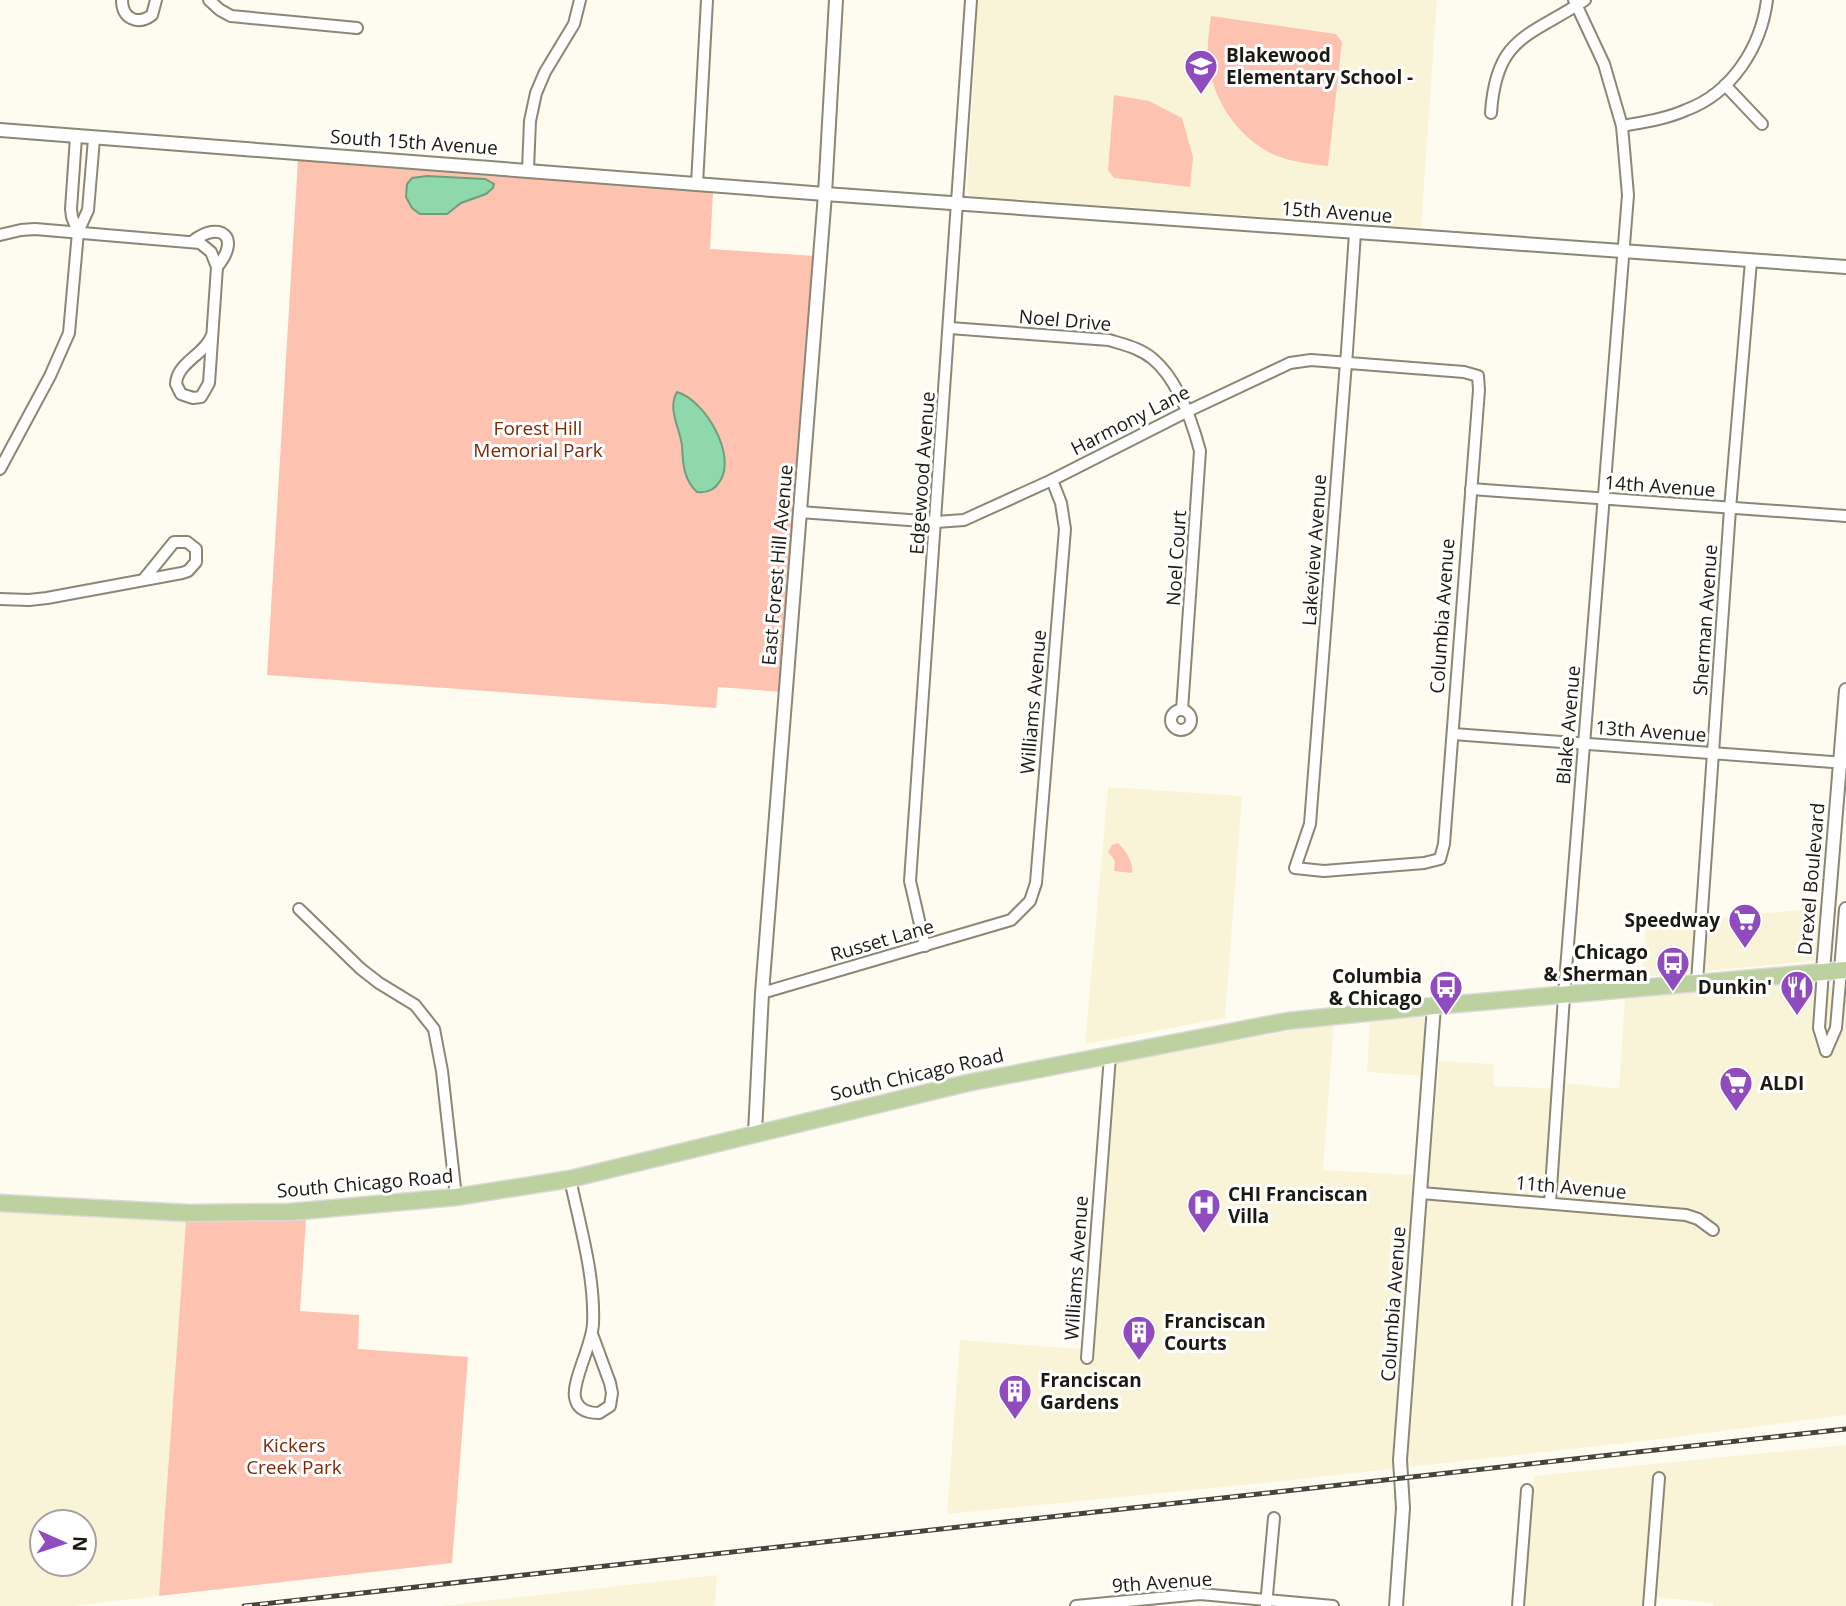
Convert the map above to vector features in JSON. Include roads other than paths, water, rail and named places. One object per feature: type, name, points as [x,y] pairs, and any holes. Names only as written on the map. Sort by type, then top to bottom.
[{"type":"main road","name":"South Chicago Road","points":[[0,1203],[190,1213],[290,1212],[456,1197],[570,1180],[967,1083],[1287,1021],[1844,970]]},
{"type":"street","points":[[122,0],[126,15],[136,21],[142,21],[152,15],[156,0]]},
{"type":"street","points":[[209,0],[231,16],[357,28]]},
{"type":"street","points":[[527,169],[530,121],[536,93],[574,24],[580,0]]},
{"type":"street","points":[[696,184],[707,0]]},
{"type":"street","name":"East Forest Hill Avenue","points":[[755,1133],[762,993],[825,194],[836,0]]},
{"type":"street","name":"Edgewood Avenue","points":[[925,946],[910,881],[971,0]]},
{"type":"street","points":[[1622,126],[1662,119],[1690,109],[1725,85],[1744,63],[1756,42],[1767,0]]},
{"type":"street","points":[[1491,113],[1498,68],[1509,50],[1529,33],[1579,2]]},
{"type":"street","name":"Blake Avenue","points":[[1550,1203],[1628,195],[1622,126],[1604,64],[1579,2]]},
{"type":"street","points":[[1725,85],[1762,124]]},
{"type":"street","name":"South 15th Avenue","points":[[0,131],[527,169],[825,194]]},
{"type":"street","points":[[76,137],[71,209],[78,232]]},
{"type":"street","points":[[0,469],[50,376],[69,333],[78,232],[88,210],[94,139]]},
{"type":"street","name":"15th Avenue","points":[[825,194],[1846,267]]},
{"type":"street","points":[[0,235],[20,230],[78,232],[200,243],[211,252],[217,267],[212,335],[208,389],[197,398],[181,394],[176,384],[178,373],[209,344],[212,335]]},
{"type":"street","points":[[193,242],[207,232],[225,236],[229,251],[217,267]]},
{"type":"street","name":"Lakeview Avenue","points":[[1355,233],[1310,824],[1295,868],[1324,871],[1424,863],[1440,859]]},
{"type":"street","name":"Sherman Avenue","points":[[1697,982],[1730,509],[1751,261]]},
{"type":"street","name":"Noel Drive","points":[[950,328],[1109,340],[1133,347],[1154,360],[1173,384],[1186,412]]},
{"type":"street","name":"Harmony Lane","points":[[800,512],[936,522],[964,520],[1052,480],[1290,363],[1311,360],[1464,372],[1478,376]]},
{"type":"street","name":"Columbia Avenue","points":[[1440,859],[1444,844],[1453,734],[1478,376]]},
{"type":"street","name":"Noel Court","points":[[1182,710],[1200,467],[1195,431],[1186,412]]},
{"type":"street","name":"Williams Avenue","points":[[1011,920],[1030,901],[1036,883],[1049,744],[1065,529],[1061,503],[1052,480]]},
{"type":"street","name":"14th Avenue","points":[[1471,489],[1846,516]]},
{"type":"street","points":[[0,599],[47,598],[188,571],[196,562],[196,549],[187,542],[174,542],[144,579]]},
{"type":"street","name":"Drexel Boulevard","points":[[1846,690],[1843,762],[1819,1028],[1826,1051],[1836,1028],[1844,970],[1846,909]]},
{"type":"street","name":"13th Avenue","points":[[1453,734],[1843,762]]},
{"type":"street","points":[[299,909],[361,969],[415,1005],[434,1029],[442,1071],[456,1197]]},
{"type":"street","name":"Russet Lane","points":[[762,993],[1011,920]]},
{"type":"street","name":"Columbia Avenue","points":[[1396,1606],[1403,1507],[1400,1460],[1434,1006]]},
{"type":"street","name":"Williams Avenue","points":[[1087,1358],[1110,1056]]},
{"type":"street","points":[[570,1180],[591,1285],[592,1334],[612,1393],[610,1406],[600,1413],[585,1411],[579,1407],[574,1394],[592,1334]]},
{"type":"street","name":"11th Avenue","points":[[1421,1193],[1686,1215],[1698,1219],[1713,1230]]},
{"type":"street","points":[[1649,1606],[1659,1478]]},
{"type":"street","points":[[1518,1606],[1527,1490]]},
{"type":"street","points":[[1267,1603],[1274,1518]]},
{"type":"street","name":"9th Avenue","points":[[1076,1606],[1141,1603],[1200,1594],[1267,1603],[1333,1606]]},
{"type":"railway","points":[[244,1606],[1846,1429]]},
{"type":"place","name":"Blakewood Elementary School -","points":[[1201,96]]},
{"type":"place","name":"Speedway","points":[[1745,950]]},
{"type":"place","name":"Chicago & Sherman","points":[[1673,993]]},
{"type":"place","name":"Columbia & Chicago","points":[[1446,1017]]},
{"type":"place","name":"Dunkin'","points":[[1797,1017]]},
{"type":"place","name":"ALDI","points":[[1736,1113]]},
{"type":"place","name":"CHI Franciscan Villa","points":[[1204,1235]]},
{"type":"place","name":"Franciscan Courts","points":[[1139,1362]]},
{"type":"place","name":"Franciscan Gardens","points":[[1015,1421]]},
{"type":"park label","name":"Forest Hill Memorial Park","points":[[538,439]]},
{"type":"park label","name":"Kickers Creek Park","points":[[294,1456]]}]
